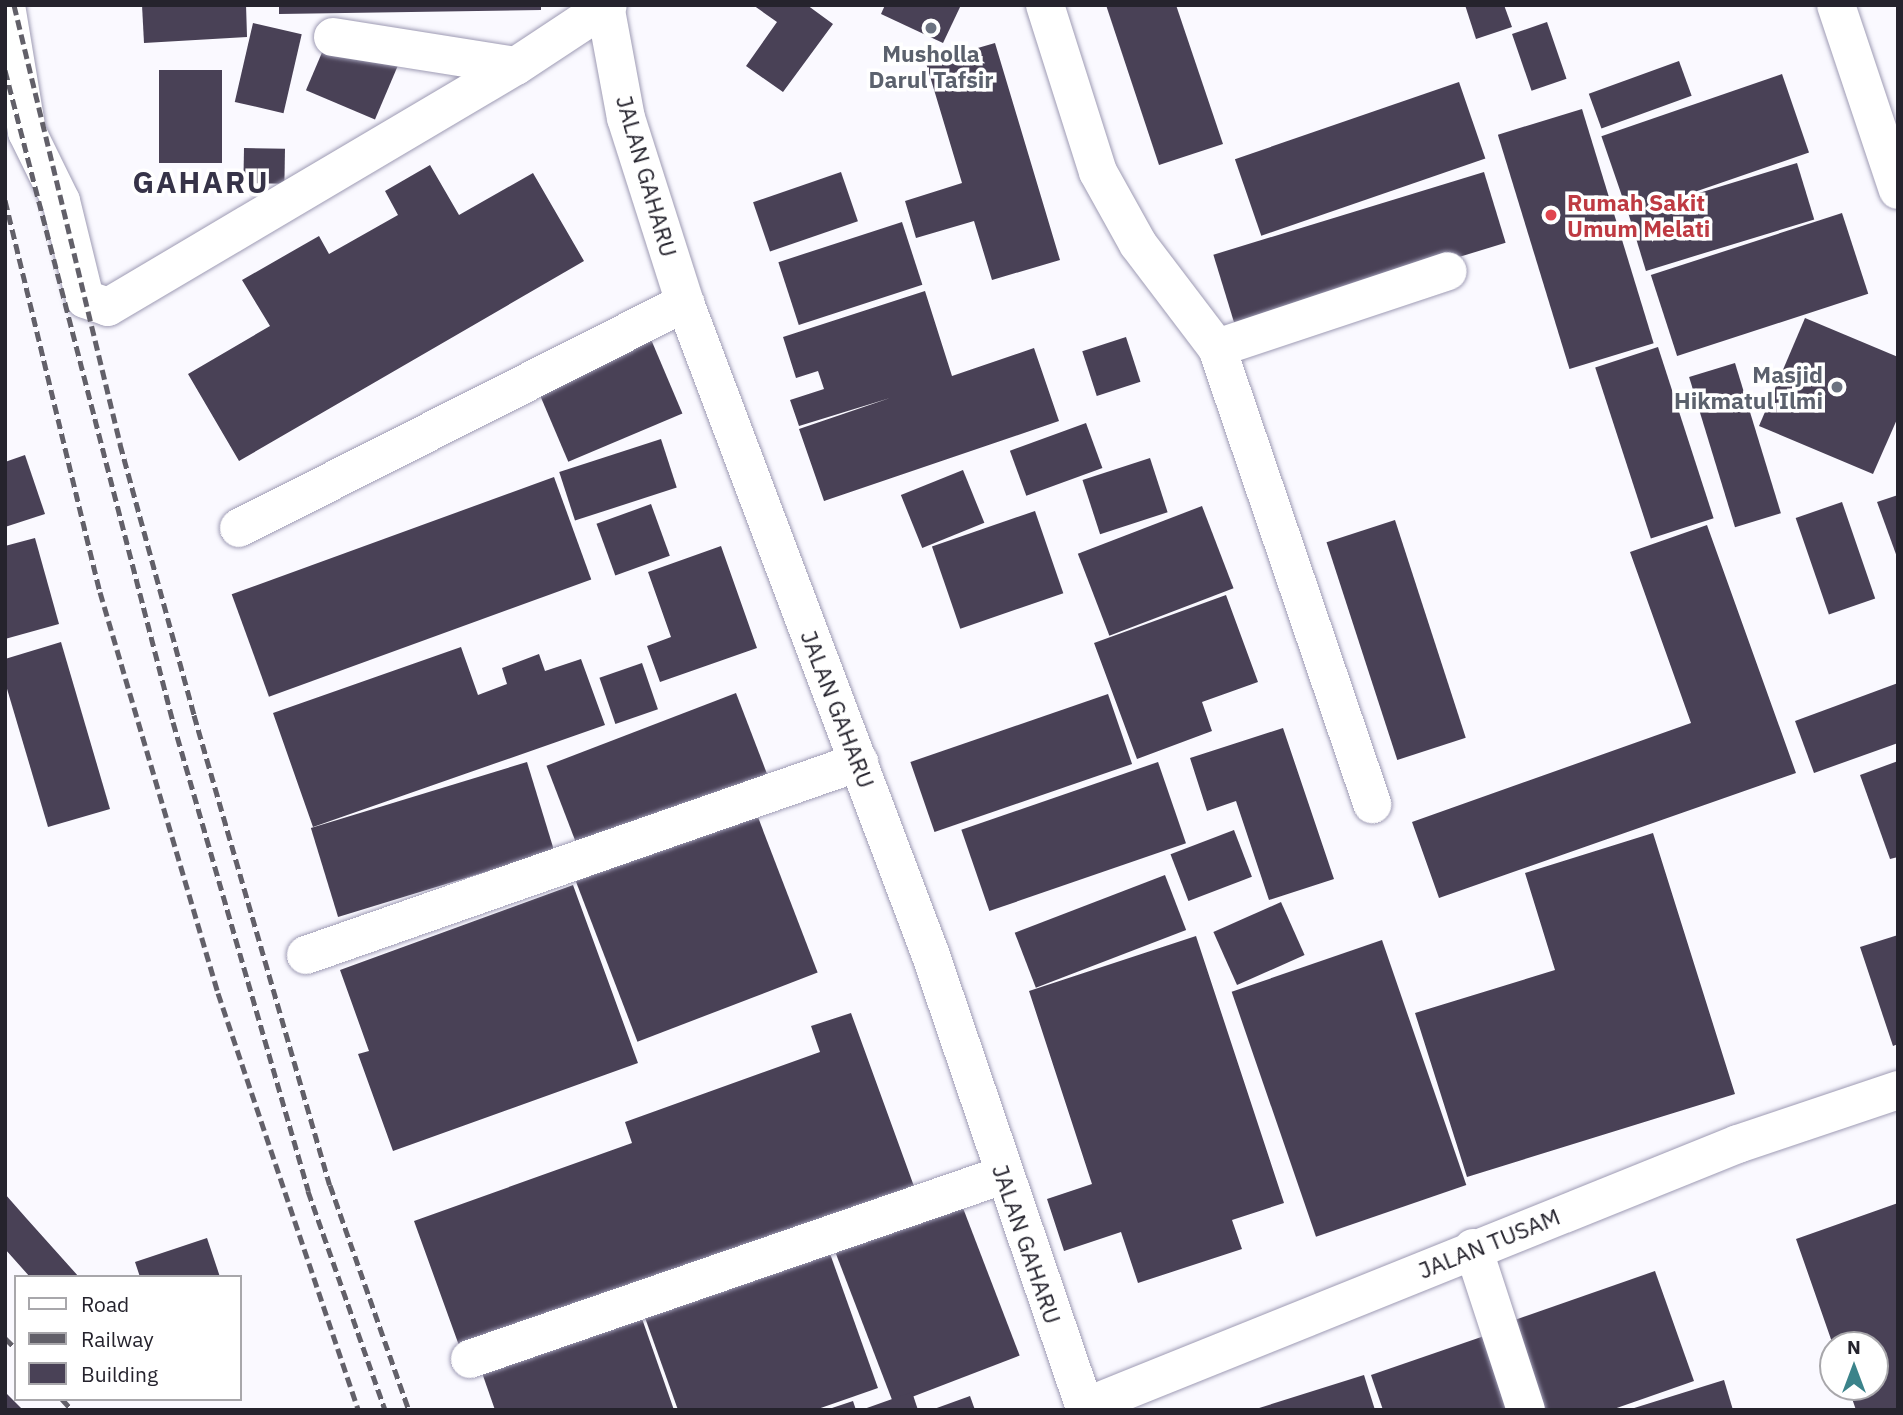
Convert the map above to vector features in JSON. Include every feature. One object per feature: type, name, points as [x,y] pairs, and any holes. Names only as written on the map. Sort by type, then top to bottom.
[{"type":"street","points":[[6,5],[27,132],[61,201],[85,299],[98,306],[108,307],[516,66],[606,6]]},
{"type":"street","points":[[1045,5],[1098,172],[1138,244],[1217,348],[1371,804]]},
{"type":"street","points":[[1836,5],[1898,190]]},
{"type":"street","name":"JALAN GAHARU","points":[[606,6],[626,118],[685,303],[930,953],[1003,1175],[1085,1408]]},
{"type":"street","points":[[333,37],[516,66]]},
{"type":"street","points":[[1217,348],[1448,271]]},
{"type":"street","points":[[239,527],[685,303]]},
{"type":"street","points":[[306,955],[859,762]]},
{"type":"street","name":"JALAN TUSAM","points":[[1085,1408],[1473,1248],[1738,1144],[1898,1090]]},
{"type":"street","points":[[470,1359],[1003,1175]]},
{"type":"street","points":[[1473,1248],[1526,1410]]},
{"type":"building","points":[[142,5],[246,5],[247,37],[144,43]]},
{"type":"building","points":[[279,5],[541,5],[541,10],[279,14]]},
{"type":"building","points":[[753,5],[807,5],[833,24],[783,92],[746,66],[777,22]]},
{"type":"building","name":"Musholla Darul Tafsir","points":[[885,5],[961,5],[943,43],[881,14]]},
{"type":"building","points":[[1106,5],[1176,5],[1223,144],[1159,165]]},
{"type":"building","points":[[1465,5],[1504,5],[1512,27],[1476,39]]},
{"type":"building","points":[[1547,22],[1567,79],[1532,91],[1512,34]]},
{"type":"building","points":[[253,23],[302,34],[283,113],[235,102]]},
{"type":"building","points":[[329,36],[398,65],[375,120],[306,90]]},
{"type":"building","points":[[995,43],[1060,260],[992,280],[974,221],[916,238],[905,201],[962,183],[926,63]]},
{"type":"building","points":[[1679,61],[1692,96],[1601,129],[1589,94]]},
{"type":"building","points":[[159,70],[222,70],[222,163],[159,163]]},
{"type":"building","points":[[1782,74],[1809,152],[1628,215],[1601,136]]},
{"type":"building","points":[[1459,82],[1485,159],[1261,236],[1235,159]]},
{"type":"building","points":[[1582,109],[1654,343],[1569,369],[1498,135]]},
{"type":"building","points":[[244,148],[285,149],[284,184],[243,183]]},
{"type":"building","points":[[1797,163],[1814,219],[1646,271],[1629,214]]},
{"type":"building","points":[[430,165],[459,215],[533,173],[584,261],[239,461],[188,374],[270,326],[242,280],[319,236],[329,254],[398,215],[385,191]]},
{"type":"building","points":[[841,172],[858,221],[770,251],[753,202]]},
{"type":"building","points":[[1484,172],[1506,243],[1235,326],[1213,255]]},
{"type":"building","points":[[1842,213],[1868,294],[1677,356],[1651,275]]},
{"type":"building","points":[[902,222],[922,285],[799,325],[778,262]]},
{"type":"building","points":[[925,291],[952,376],[1034,348],[1059,421],[824,501],[799,429],[890,398],[799,426],[790,400],[824,389],[818,371],[796,378],[783,337]]},
{"type":"building","name":"Masjid Hikmatul Ilmi","points":[[1805,318],[1898,357],[1898,417],[1873,474],[1759,426]]},
{"type":"building","points":[[650,337],[682,413],[568,462],[536,385]]},
{"type":"building","points":[[1126,337],[1141,382],[1097,396],[1082,351]]},
{"type":"building","points":[[1658,347],[1714,518],[1651,539],[1595,367]]},
{"type":"building","points":[[1735,363],[1781,513],[1735,527],[1689,377]]},
{"type":"building","points":[[1086,423],[1102,468],[1026,496],[1010,451]]},
{"type":"building","points":[[661,439],[677,488],[575,521],[559,472]]},
{"type":"building","points":[[25,455],[45,514],[5,527],[5,462]]},
{"type":"building","points":[[1150,458],[1168,512],[1100,534],[1082,480]]},
{"type":"building","points":[[963,470],[984,523],[922,548],[901,495]]},
{"type":"building","points":[[554,477],[591,579],[269,697],[232,594]]},
{"type":"building","points":[[1898,495],[1898,557],[1897,557],[1877,502]]},
{"type":"building","points":[[1842,502],[1875,598],[1829,614],[1796,518]]},
{"type":"building","points":[[651,504],[670,556],[615,576],[596,524]]},
{"type":"building","points":[[1202,506],[1234,588],[1109,636],[1078,554]]},
{"type":"building","points":[[1035,511],[1063,593],[960,629],[932,546]]},
{"type":"building","points":[[1395,520],[1466,738],[1397,760],[1327,542]]},
{"type":"building","points":[[1707,525],[1796,773],[1439,898],[1412,822],[1691,723],[1630,552]]},
{"type":"building","points":[[35,538],[59,624],[5,639],[5,546]]},
{"type":"building","points":[[721,546],[757,648],[660,682],[647,646],[671,637],[648,572]]},
{"type":"building","points":[[1226,595],[1258,682],[1202,702],[1212,731],[1137,759],[1094,643]]},
{"type":"building","points":[[61,642],[110,809],[48,827],[5,682],[5,659]]},
{"type":"building","points":[[461,647],[478,695],[507,684],[502,668],[539,654],[545,671],[581,659],[605,725],[313,827],[273,713]]},
{"type":"building","points":[[642,663],[658,709],[615,724],[599,678]]},
{"type":"building","points":[[1898,683],[1898,743],[1814,773],[1795,721]]},
{"type":"building","points":[[736,693],[768,775],[578,848],[546,766]]},
{"type":"building","points":[[1108,694],[1132,764],[934,832],[910,762]]},
{"type":"building","points":[[1283,728],[1334,879],[1269,900],[1236,801],[1207,811],[1190,758]]},
{"type":"building","points":[[1898,761],[1898,857],[1890,859],[1860,775]]},
{"type":"building","points":[[527,762],[554,851],[338,917],[311,828]]},
{"type":"building","points":[[1158,762],[1186,843],[989,911],[961,830]]},
{"type":"building","points":[[756,812],[818,973],[637,1042],[576,881]]},
{"type":"building","points":[[1234,830],[1252,877],[1188,901],[1171,854]]},
{"type":"building","points":[[1653,833],[1735,1094],[1467,1177],[1415,1013],[1555,970],[1525,873]]},
{"type":"building","points":[[1165,875],[1186,930],[1036,988],[1015,933]]},
{"type":"building","points":[[573,885],[638,1063],[393,1151],[358,1054],[369,1051],[340,970]]},
{"type":"building","points":[[1281,902],[1305,955],[1237,985],[1213,932]]},
{"type":"building","points":[[1898,935],[1898,1044],[1893,1046],[1860,947]]},
{"type":"building","points":[[1196,936],[1284,1203],[1232,1220],[1242,1249],[1138,1283],[1121,1232],[1064,1251],[1047,1199],[1092,1184],[1029,991]]},
{"type":"building","points":[[1382,940],[1466,1185],[1316,1237],[1232,992]]},
{"type":"building","points":[[851,1013],[915,1189],[461,1351],[414,1221],[632,1143],[625,1122],[820,1052],[811,1026]]},
{"type":"building","points":[[5,1194],[77,1275],[28,1275],[5,1249]]},
{"type":"building","points":[[958,1195],[1020,1356],[894,1404],[832,1243]]},
{"type":"building","points":[[1898,1203],[1898,1410],[1856,1410],[1853,1401],[1889,1401],[1889,1331],[1828,1331],[1796,1239]]},
{"type":"building","points":[[207,1238],[219,1275],[139,1275],[135,1262]]},
{"type":"building","points":[[828,1248],[878,1388],[815,1410],[678,1410],[643,1312]]},
{"type":"building","points":[[1655,1271],[1694,1381],[1611,1410],[1544,1410],[1512,1321]]},
{"type":"building","points":[[640,1313],[674,1410],[495,1410],[480,1367]]},
{"type":"building","points":[[1490,1334],[1516,1410],[1383,1410],[1371,1375]]},
{"type":"building","points":[[1364,1375],[1375,1410],[1256,1410],[1256,1409]]},
{"type":"building","points":[[1724,1380],[1733,1410],[1631,1410],[1631,1409]]},
{"type":"building","points":[[5,1392],[23,1410],[5,1410]]},
{"type":"building","points":[[912,1392],[918,1410],[864,1410],[864,1409]]},
{"type":"building","points":[[970,1396],[975,1410],[934,1410],[934,1409]]},
{"type":"building","points":[[853,1401],[856,1410],[829,1410],[829,1409]]},
{"type":"railway","points":[[14,5],[120,444],[194,715],[330,1185],[409,1410]]},
{"type":"railway","points":[[5,70],[173,722],[308,1191],[385,1410]]},
{"type":"railway","points":[[5,200],[100,592],[218,993],[358,1410]]},
{"type":"railway","points":[[5,1338],[14,1347]]},
{"type":"railway","points":[[64,1401],[72,1410]]},
{"type":"place","name":"Musholla Darul Tafsir","points":[[931,28]]},
{"type":"place","name":"Rumah Sakit Umum Melati","points":[[1551,215]]},
{"type":"place","name":"Masjid Hikmatul Ilmi","points":[[1837,387]]},
{"type":"district","name":"GAHARU","points":[[201,182]]}]
